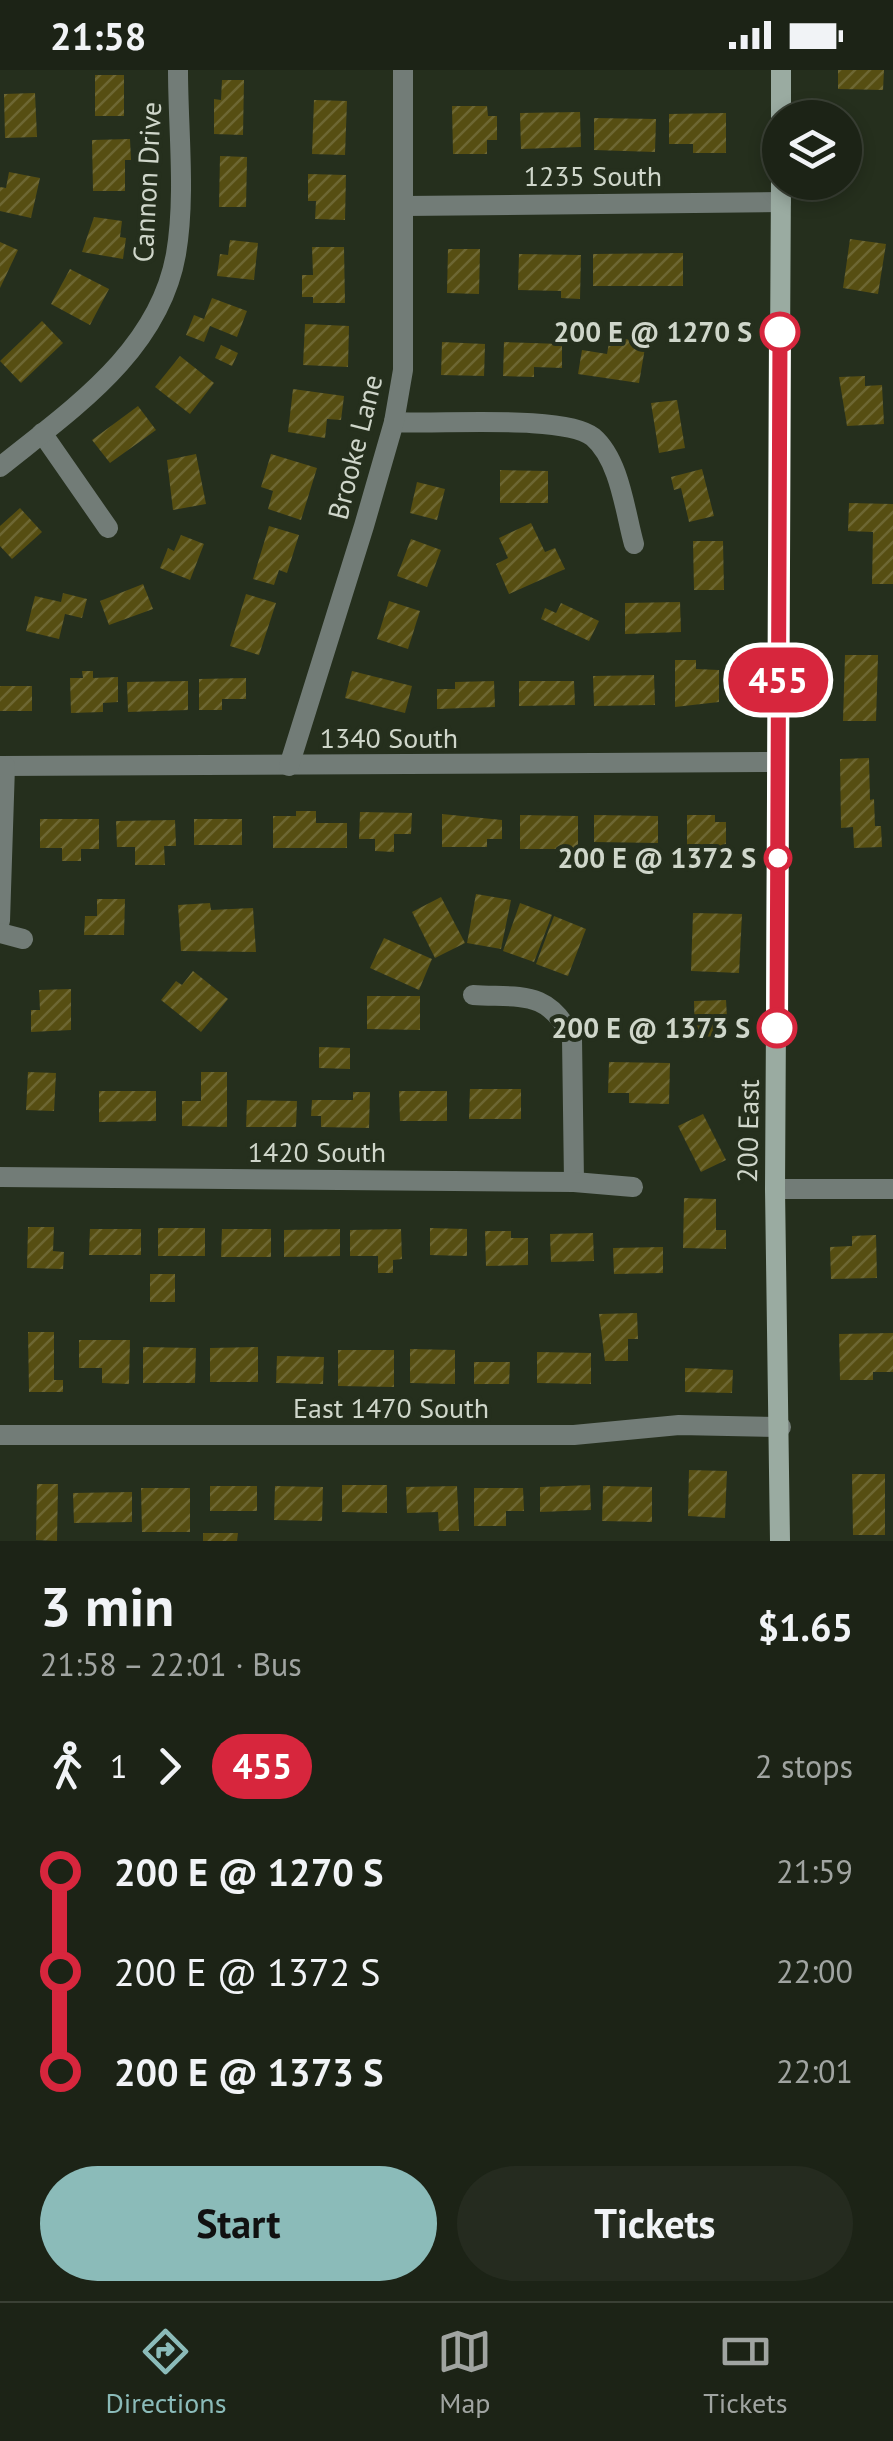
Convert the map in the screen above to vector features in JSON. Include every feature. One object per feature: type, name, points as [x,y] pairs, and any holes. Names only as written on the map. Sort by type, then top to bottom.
[{"type":"main road","points":[[781,100],[782,70]]},
{"type":"main road","name":"200 East","points":[[780,1541],[775,1189],[781,200]]},
{"type":"street","name":"Cannon Drive","points":[[0,467],[135,347],[168,286],[179,216],[178,70]]},
{"type":"street","name":"Brooke Lane","points":[[289,766],[394,422],[403,370],[403,70]]},
{"type":"street","name":"1235 South","points":[[404,206],[762,193]]},
{"type":"street","points":[[394,422],[565,424],[593,437],[612,466],[634,544]]},
{"type":"street","points":[[42,433],[108,528]]},
{"type":"street","name":"1340 South","points":[[2,766],[778,762]]},
{"type":"street","points":[[0,921],[2,766]]},
{"type":"street","points":[[0,933],[23,939]]},
{"type":"street","points":[[473,995],[542,999],[562,1018],[572,1038],[574,1182]]},
{"type":"street","name":"1420 South","points":[[0,1177],[574,1182],[632,1187]]},
{"type":"street","points":[[775,1189],[893,1189]]},
{"type":"street","name":"East 1470 South","points":[[0,1435],[574,1436],[678,1425],[781,1427]]},
{"type":"building","points":[[838,70],[884,70],[883,90],[838,89]]},
{"type":"building","points":[[95,75],[124,75],[124,116],[95,116]]},
{"type":"building","points":[[222,80],[244,80],[243,135],[214,134],[214,99],[221,100]]},
{"type":"building","points":[[35,93],[37,137],[5,138],[4,94]]},
{"type":"building","points":[[314,100],[347,101],[345,155],[312,154]]},
{"type":"building","points":[[452,106],[487,106],[488,116],[497,116],[497,140],[487,140],[487,154],[453,154]]},
{"type":"building","points":[[580,112],[581,147],[521,149],[520,113]]},
{"type":"building","points":[[726,113],[726,153],[693,153],[693,144],[669,144],[669,114]]},
{"type":"building","points":[[594,118],[656,119],[655,152],[594,150]]},
{"type":"building","points":[[130,139],[131,160],[125,160],[125,191],[93,191],[92,140]]},
{"type":"building","points":[[220,156],[247,157],[246,207],[219,207]]},
{"type":"building","points":[[9,172],[40,178],[31,218],[0,211],[0,187],[6,188]]},
{"type":"building","points":[[308,174],[346,175],[345,220],[315,219],[316,201],[308,201]]},
{"type":"building","points":[[94,217],[122,221],[120,237],[126,238],[123,259],[82,252]]},
{"type":"building","points":[[850,239],[886,244],[878,294],[843,288]]},
{"type":"building","points":[[230,240],[258,243],[254,280],[217,276],[220,254],[228,255]]},
{"type":"building","points":[[0,242],[18,250],[0,288]]},
{"type":"building","points":[[312,247],[344,247],[345,303],[313,303],[313,297],[302,297],[302,275],[313,275]]},
{"type":"building","points":[[448,249],[480,249],[479,294],[447,293]]},
{"type":"building","points":[[683,253],[683,286],[593,286],[593,254]]},
{"type":"building","points":[[519,254],[581,255],[580,299],[561,298],[561,291],[518,290]]},
{"type":"building","points":[[70,269],[109,289],[90,325],[51,304]]},
{"type":"building","points":[[212,298],[247,311],[237,337],[210,326],[204,342],[186,335],[194,315],[204,319]]},
{"type":"building","points":[[42,321],[63,343],[21,383],[0,361]]},
{"type":"building","points":[[305,324],[349,326],[348,367],[303,365]]},
{"type":"building","points":[[610,337],[646,342],[639,383],[578,374],[582,350],[607,354]]},
{"type":"building","points":[[442,342],[485,344],[484,376],[441,375]]},
{"type":"building","points":[[504,342],[562,344],[562,368],[534,367],[534,377],[503,376]]},
{"type":"building","points":[[221,345],[238,353],[232,366],[215,358]]},
{"type":"building","points":[[180,356],[214,383],[190,414],[155,387]]},
{"type":"building","points":[[865,376],[865,386],[882,385],[884,424],[847,426],[839,377]]},
{"type":"building","points":[[293,389],[344,396],[341,420],[327,419],[325,438],[288,432]]},
{"type":"building","points":[[677,400],[685,448],[659,453],[651,403]]},
{"type":"building","points":[[138,406],[156,430],[110,463],[92,440]]},
{"type":"building","points":[[196,454],[206,504],[173,510],[167,460]]},
{"type":"building","points":[[271,454],[317,468],[301,520],[268,509],[273,491],[261,487]]},
{"type":"building","points":[[702,469],[714,516],[689,522],[681,488],[674,490],[671,477]]},
{"type":"building","points":[[500,470],[548,471],[548,503],[500,503]]},
{"type":"building","points":[[417,482],[445,489],[437,520],[410,513]]},
{"type":"building","points":[[849,503],[893,504],[893,584],[872,584],[873,532],[848,531]]},
{"type":"building","points":[[20,508],[42,532],[12,559],[0,546],[0,526]]},
{"type":"building","points":[[531,523],[545,552],[555,548],[565,569],[509,594],[496,564],[508,558],[499,538]]},
{"type":"building","points":[[269,526],[299,535],[287,573],[279,570],[274,585],[253,579]]},
{"type":"building","points":[[181,535],[204,544],[190,580],[160,568],[168,548],[174,551]]},
{"type":"building","points":[[411,539],[441,550],[427,587],[397,576]]},
{"type":"building","points":[[693,541],[723,541],[724,590],[694,590]]},
{"type":"building","points":[[143,584],[153,609],[109,625],[100,601]]},
{"type":"building","points":[[63,593],[87,599],[82,618],[65,614],[59,639],[26,631],[35,596],[61,602]]},
{"type":"building","points":[[246,594],[276,603],[259,655],[230,646]]},
{"type":"building","points":[[389,601],[420,611],[408,649],[377,639]]},
{"type":"building","points":[[680,602],[681,632],[625,634],[625,603]]},
{"type":"building","points":[[561,603],[599,621],[589,641],[541,619],[545,608],[556,613]]},
{"type":"building","points":[[845,655],[878,655],[876,721],[843,721]]},
{"type":"building","points":[[675,660],[696,660],[696,669],[719,670],[719,702],[675,707]]},
{"type":"building","points":[[82,671],[93,671],[93,678],[118,677],[118,702],[103,703],[103,712],[71,713],[70,678],[83,678]]},
{"type":"building","points":[[352,671],[412,686],[405,713],[345,698]]},
{"type":"building","points":[[654,675],[655,705],[594,706],[593,676]]},
{"type":"building","points":[[246,678],[246,699],[222,699],[222,710],[199,710],[199,679]]},
{"type":"building","points":[[188,681],[188,710],[128,712],[127,682]]},
{"type":"building","points":[[494,681],[495,707],[437,709],[437,689],[455,689],[455,682]]},
{"type":"building","points":[[519,681],[574,681],[575,705],[519,706]]},
{"type":"building","points":[[0,686],[32,686],[32,711],[0,711]]},
{"type":"building","points":[[869,758],[870,800],[874,799],[875,826],[881,826],[882,847],[854,848],[853,827],[841,828],[840,759]]},
{"type":"building","points":[[296,811],[316,811],[316,823],[347,823],[347,848],[273,848],[273,816],[296,816]]},
{"type":"building","points":[[360,812],[412,813],[411,834],[394,834],[394,852],[375,851],[375,839],[359,839]]},
{"type":"building","points":[[442,814],[502,820],[502,839],[487,839],[487,847],[442,847]]},
{"type":"building","points":[[520,815],[578,816],[578,849],[520,849]]},
{"type":"building","points":[[594,815],[658,816],[658,843],[594,842]]},
{"type":"building","points":[[687,815],[715,815],[715,822],[726,822],[726,850],[687,849]]},
{"type":"building","points":[[40,819],[99,819],[99,849],[81,849],[81,861],[62,861],[62,848],[40,848]]},
{"type":"building","points":[[194,819],[242,819],[242,845],[194,845]]},
{"type":"building","points":[[175,820],[176,846],[164,846],[165,865],[135,865],[135,847],[117,847],[116,821]]},
{"type":"building","points":[[476,894],[511,900],[501,949],[467,943]]},
{"type":"building","points":[[441,897],[465,943],[435,958],[412,912]]},
{"type":"building","points":[[97,899],[125,899],[124,935],[84,935],[85,916],[97,916]]},
{"type":"building","points":[[210,903],[211,910],[253,908],[256,952],[181,951],[178,905]]},
{"type":"building","points":[[520,903],[552,915],[534,962],[503,951]]},
{"type":"building","points":[[693,913],[742,914],[739,973],[691,971]]},
{"type":"building","points":[[554,916],[586,929],[568,976],[536,964]]},
{"type":"building","points":[[384,938],[432,959],[419,990],[370,968]]},
{"type":"building","points":[[193,971],[228,999],[201,1032],[161,1000],[176,981],[182,985]]},
{"type":"building","points":[[71,989],[71,1030],[31,1032],[31,1010],[40,1010],[39,990]]},
{"type":"building","points":[[367,996],[420,996],[420,1030],[367,1029]]},
{"type":"building","points":[[726,1000],[728,1036],[695,1037],[694,1001]]},
{"type":"building","points":[[319,1047],[350,1048],[350,1069],[319,1068]]},
{"type":"building","points":[[609,1062],[670,1063],[669,1104],[629,1103],[629,1093],[608,1093]]},
{"type":"building","points":[[28,1072],[56,1073],[54,1111],[26,1110]]},
{"type":"building","points":[[201,1072],[227,1072],[227,1127],[182,1126],[182,1101],[201,1101]]},
{"type":"building","points":[[470,1089],[521,1089],[521,1119],[469,1119]]},
{"type":"building","points":[[99,1091],[156,1091],[156,1121],[99,1122]]},
{"type":"building","points":[[399,1091],[447,1091],[447,1121],[400,1121]]},
{"type":"building","points":[[353,1092],[370,1092],[369,1128],[321,1127],[321,1116],[311,1116],[312,1100],[353,1100]]},
{"type":"building","points":[[247,1100],[297,1101],[296,1127],[246,1127]]},
{"type":"building","points":[[703,1114],[726,1160],[701,1172],[678,1126]]},
{"type":"building","points":[[684,1198],[716,1199],[716,1230],[726,1230],[726,1249],[683,1248]]},
{"type":"building","points":[[28,1227],[54,1227],[53,1251],[64,1252],[63,1269],[27,1268]]},
{"type":"building","points":[[158,1228],[205,1228],[205,1256],[158,1256]]},
{"type":"building","points":[[430,1228],[467,1229],[467,1256],[430,1255]]},
{"type":"building","points":[[90,1229],[141,1229],[141,1255],[89,1255]]},
{"type":"building","points":[[222,1229],[271,1229],[271,1257],[221,1257]]},
{"type":"building","points":[[340,1229],[340,1256],[284,1257],[284,1230]]},
{"type":"building","points":[[401,1229],[402,1259],[393,1260],[393,1273],[378,1273],[378,1256],[350,1256],[350,1230]]},
{"type":"building","points":[[485,1231],[511,1231],[511,1238],[528,1238],[528,1265],[486,1266]]},
{"type":"building","points":[[593,1233],[594,1261],[551,1262],[550,1234]]},
{"type":"building","points":[[876,1235],[877,1278],[831,1279],[830,1247],[852,1246],[852,1236]]},
{"type":"building","points":[[663,1247],[663,1273],[614,1274],[613,1248]]},
{"type":"building","points":[[150,1274],[175,1274],[175,1302],[150,1302]]},
{"type":"building","points":[[637,1313],[638,1339],[628,1339],[628,1361],[605,1361],[599,1314]]},
{"type":"building","points":[[28,1332],[54,1332],[54,1380],[63,1380],[63,1392],[29,1392]]},
{"type":"building","points":[[893,1333],[893,1372],[873,1372],[873,1380],[840,1380],[839,1334]]},
{"type":"building","points":[[79,1340],[130,1340],[129,1384],[102,1383],[102,1368],[79,1368]]},
{"type":"building","points":[[143,1347],[196,1348],[195,1383],[143,1383]]},
{"type":"building","points":[[258,1347],[258,1382],[210,1382],[210,1348]]},
{"type":"building","points":[[410,1349],[455,1350],[455,1384],[410,1383]]},
{"type":"building","points":[[338,1350],[394,1350],[394,1387],[338,1386]]},
{"type":"building","points":[[537,1352],[591,1353],[591,1384],[537,1383]]},
{"type":"building","points":[[277,1356],[324,1357],[323,1384],[276,1383]]},
{"type":"building","points":[[474,1362],[510,1362],[509,1384],[474,1384]]},
{"type":"building","points":[[685,1368],[733,1370],[732,1393],[685,1392]]},
{"type":"building","points":[[689,1470],[727,1471],[725,1518],[688,1516]]},
{"type":"building","points":[[852,1474],[885,1474],[885,1535],[853,1535]]},
{"type":"building","points":[[37,1484],[58,1484],[57,1541],[36,1540]]},
{"type":"building","points":[[342,1485],[387,1485],[387,1513],[342,1512]]},
{"type":"building","points":[[590,1485],[591,1510],[540,1512],[540,1487]]},
{"type":"building","points":[[210,1486],[257,1486],[257,1511],[210,1511]]},
{"type":"building","points":[[275,1486],[323,1487],[322,1521],[274,1520]]},
{"type":"building","points":[[457,1486],[459,1531],[439,1531],[438,1512],[407,1513],[406,1487]]},
{"type":"building","points":[[603,1486],[652,1487],[652,1522],[602,1521]]},
{"type":"building","points":[[141,1488],[190,1488],[190,1532],[142,1532]]},
{"type":"building","points":[[474,1488],[523,1488],[524,1511],[506,1511],[506,1526],[474,1526]]},
{"type":"building","points":[[132,1492],[132,1522],[74,1523],[73,1493]]},
{"type":"building","points":[[203,1533],[238,1533],[237,1541],[203,1541]]},
{"type":"bus line","name":"455","points":[[777,1028],[780,332]]},
{"type":"place","name":"200 E @ 1270 S","points":[[780,332]]},
{"type":"place","name":"200 E @ 1372 S","points":[[778,858]]},
{"type":"place","name":"200 E @ 1373 S","points":[[777,1028]]}]
